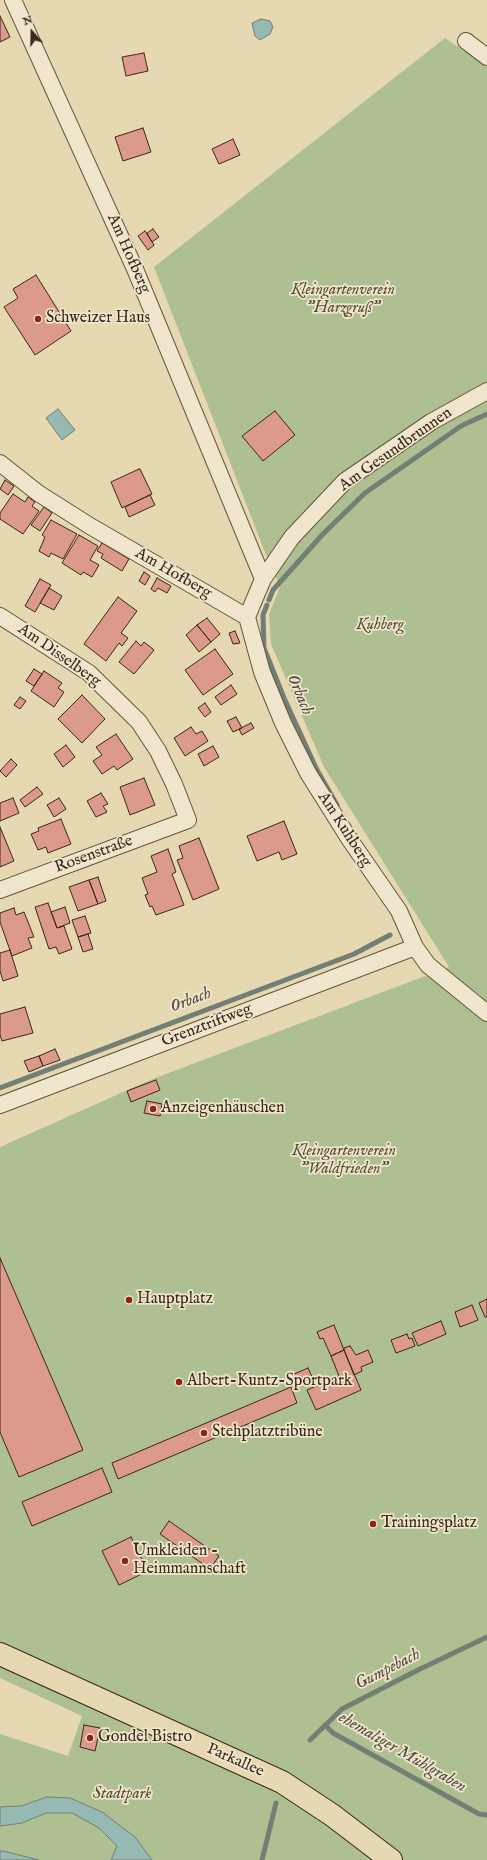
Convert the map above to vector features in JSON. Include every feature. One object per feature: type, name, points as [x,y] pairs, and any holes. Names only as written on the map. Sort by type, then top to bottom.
[{"type":"main road","name":"Parkallee","points":[[0,1654],[282,1782],[332,1815],[391,1860]]},
{"type":"street","name":"Am Hofberg","points":[[13,0],[135,269],[263,579]]},
{"type":"street","points":[[466,41],[487,57]]},
{"type":"street","name":"Am Gesundbrunnen","points":[[247,617],[263,579],[292,537],[345,481],[431,422],[487,391]]},
{"type":"street","name":"Am Hofberg","points":[[0,463],[38,493],[90,526],[247,617]]},
{"type":"street","name":"Am Disselberg","points":[[0,616],[89,673],[140,722],[158,751],[174,784],[188,820]]},
{"type":"street","name":"Am Kuhberg","points":[[247,617],[262,672],[283,722],[308,773],[350,840],[399,911],[415,947],[428,965],[487,1012]]},
{"type":"street","name":"Rosenstraße","points":[[0,890],[188,820]]},
{"type":"street","name":"Grenztriftweg","points":[[0,1105],[415,947]]},
{"type":"green space","points":[[445,38],[487,67],[487,1860],[0,1860],[0,1734],[68,1756],[82,1716],[0,1678],[0,1147],[150,1080],[449,967],[324,767],[271,644],[269,614],[280,587],[266,555],[154,267]]},
{"type":"water","points":[[261,19],[270,21],[273,27],[270,34],[260,40],[255,36],[252,23]]},
{"type":"water","points":[[58,409],[75,430],[62,440],[46,418]]},
{"type":"water","points":[[47,1797],[70,1798],[102,1812],[135,1837],[152,1860],[111,1860],[117,1846],[99,1828],[72,1813],[46,1813],[22,1823],[0,1826],[0,1807],[21,1806]]},
{"type":"water","points":[[0,1851],[3,1851],[39,1860],[0,1860]]},
{"type":"building","points":[[0,16],[10,37],[0,42]]},
{"type":"building","points":[[144,53],[148,71],[126,76],[122,57]]},
{"type":"building","points":[[143,128],[151,152],[123,161],[115,137]]},
{"type":"building","points":[[233,139],[240,155],[219,164],[212,149]]},
{"type":"building","points":[[153,229],[159,237],[152,242],[147,233]]},
{"type":"building","points":[[145,231],[154,245],[148,250],[138,236]]},
{"type":"building","name":"Schweizer Haus","points":[[36,275],[71,331],[35,355],[4,307],[18,298],[13,289]]},
{"type":"building","points":[[275,411],[295,435],[263,461],[242,436]]},
{"type":"building","points":[[139,469],[152,494],[122,508],[111,482]]},
{"type":"building","points":[[5,480],[14,486],[8,495],[0,489]]},
{"type":"building","points":[[13,494],[25,502],[28,497],[35,502],[32,506],[39,511],[23,534],[0,519],[0,513]]},
{"type":"building","points":[[150,495],[155,505],[129,517],[125,507]]},
{"type":"building","points":[[44,507],[52,513],[40,531],[31,525]]},
{"type":"building","points":[[51,520],[77,534],[63,559],[51,553],[49,557],[39,551],[45,537],[42,535]]},
{"type":"building","points":[[79,535],[98,546],[90,560],[99,565],[92,577],[83,572],[81,575],[62,563]]},
{"type":"building","points":[[102,543],[129,559],[122,571],[101,558],[103,554],[97,551]]},
{"type":"building","points":[[144,572],[150,576],[145,585],[139,581]]},
{"type":"building","points":[[157,578],[171,586],[167,593],[158,588],[155,592],[151,589]]},
{"type":"building","points":[[40,579],[51,585],[35,612],[25,606]]},
{"type":"building","points":[[49,588],[62,596],[54,610],[40,603]]},
{"type":"building","points":[[118,597],[137,611],[121,633],[128,638],[122,646],[119,643],[106,661],[84,644]]},
{"type":"building","points":[[207,618],[220,634],[211,642],[197,625]]},
{"type":"building","points":[[197,625],[211,642],[199,652],[186,635]]},
{"type":"building","points":[[235,631],[240,643],[233,644],[229,633]]},
{"type":"building","points":[[136,641],[141,646],[144,642],[154,650],[134,674],[119,662]]},
{"type":"building","points":[[215,649],[233,674],[203,695],[185,670]]},
{"type":"building","points":[[34,669],[42,674],[34,686],[26,681]]},
{"type":"building","points":[[44,671],[62,683],[58,688],[64,692],[54,707],[31,691]]},
{"type":"building","points":[[231,685],[237,694],[221,705],[215,697]]},
{"type":"building","points":[[82,695],[105,719],[82,743],[58,719]]},
{"type":"building","points":[[20,697],[26,701],[20,709],[14,705]]},
{"type":"building","points":[[205,703],[211,712],[205,717],[198,708]]},
{"type":"building","points":[[236,717],[242,728],[233,732],[227,721]]},
{"type":"building","points":[[251,723],[254,728],[242,735],[239,729]]},
{"type":"building","points":[[191,727],[196,734],[202,731],[208,741],[185,756],[174,738]]},
{"type":"building","points":[[116,734],[133,759],[117,770],[114,766],[102,774],[93,761],[102,755],[96,747]]},
{"type":"building","points":[[66,745],[75,757],[63,767],[54,754]]},
{"type":"building","points":[[213,746],[219,757],[204,766],[198,754]]},
{"type":"building","points":[[11,759],[17,765],[6,777],[0,771]]},
{"type":"building","points":[[144,778],[155,805],[130,815],[120,787]]},
{"type":"building","points":[[37,787],[43,794],[25,807],[20,800]]},
{"type":"building","points":[[101,793],[108,804],[103,806],[107,812],[96,817],[87,801]]},
{"type":"building","points":[[13,798],[19,813],[0,821],[0,803]]},
{"type":"building","points":[[59,798],[66,809],[54,817],[47,805]]},
{"type":"building","points":[[61,819],[71,844],[48,853],[46,847],[38,850],[31,834],[39,831],[38,828]]},
{"type":"building","points":[[284,821],[297,854],[282,860],[279,852],[257,861],[247,836]]},
{"type":"building","points":[[0,827],[14,861],[0,867]]},
{"type":"building","points":[[199,838],[219,889],[193,900],[177,860],[183,858],[179,846]]},
{"type":"building","points":[[168,849],[176,872],[172,874],[184,905],[156,915],[152,906],[150,907],[145,895],[148,894],[142,878],[157,872],[151,856]]},
{"type":"building","points":[[98,877],[106,901],[98,904],[89,880]]},
{"type":"building","points":[[89,880],[98,904],[78,911],[69,887]]},
{"type":"building","points":[[48,903],[57,928],[64,926],[72,949],[59,954],[56,947],[49,949],[35,907]]},
{"type":"building","points":[[65,907],[70,923],[57,928],[51,912]]},
{"type":"building","points":[[14,908],[16,915],[24,912],[34,937],[28,938],[32,948],[12,956],[0,922],[0,913]]},
{"type":"building","points":[[85,916],[91,933],[78,937],[72,920]]},
{"type":"building","points":[[88,934],[93,949],[83,952],[78,937]]},
{"type":"building","points":[[10,950],[18,976],[3,981],[0,971],[0,953]]},
{"type":"building","points":[[25,1007],[33,1033],[2,1041],[0,1035],[0,1014]]},
{"type":"building","points":[[55,1049],[60,1060],[43,1066],[39,1056]]},
{"type":"building","points":[[39,1056],[43,1066],[29,1072],[24,1061]]},
{"type":"building","points":[[156,1080],[160,1090],[131,1102],[127,1091]]},
{"type":"building","name":"Anzeigenhäuschen","points":[[147,1101],[162,1104],[160,1116],[144,1113]]},
{"type":"building","points":[[0,1258],[83,1450],[19,1477],[0,1432]]},
{"type":"building","points":[[487,1299],[487,1317],[485,1317],[479,1303]]},
{"type":"building","points":[[472,1305],[478,1320],[460,1327],[455,1312]]},
{"type":"building","points":[[441,1321],[446,1334],[418,1346],[412,1333]]},
{"type":"building","points":[[334,1325],[344,1350],[331,1356],[323,1338],[320,1339],[317,1332]]},
{"type":"building","points":[[407,1334],[409,1339],[412,1338],[415,1346],[396,1353],[391,1340]]},
{"type":"building","points":[[350,1346],[356,1355],[368,1350],[373,1362],[361,1367],[362,1371],[354,1375],[344,1350],[344,1348]]},
{"type":"building","points":[[344,1350],[361,1390],[316,1410],[307,1390],[339,1376],[331,1356]]},
{"type":"building","points":[[308,1368],[312,1377],[296,1383],[292,1375]]},
{"type":"building","name":"Stehplatztribüne","points":[[291,1387],[297,1403],[118,1479],[112,1463]]},
{"type":"building","points":[[102,1468],[112,1492],[32,1526],[22,1502]]},
{"type":"building","points":[[169,1521],[219,1556],[210,1569],[160,1534]]},
{"type":"building","name":"Umkleiden - Heimmannschaft","points":[[131,1537],[148,1571],[119,1585],[102,1551]]},
{"type":"building","name":"Gondel Bistro","points":[[84,1725],[100,1728],[95,1751],[80,1747]]},
{"type":"waterway","name":"Orbach","points":[[269,600],[273,590],[323,534],[365,493],[461,426],[487,414]]},
{"type":"waterway","name":"Orbach","points":[[267,605],[263,615],[264,648],[284,698],[317,770],[337,805]]},
{"type":"waterway","name":"Orbach","points":[[0,1088],[354,954],[390,935]]},
{"type":"waterway","name":"Gumpebach","points":[[310,1740],[342,1709],[487,1637]]},
{"type":"waterway","name":"ehemaliger Mühlgraben","points":[[325,1725],[333,1733],[479,1814],[487,1815]]},
{"type":"waterway","name":"Gumpebach","points":[[262,1860],[276,1803]]},
{"type":"place","name":"Schweizer Haus","points":[[38,319]]},
{"type":"place","name":"Anzeigenhäuschen","points":[[153,1109]]},
{"type":"place","name":"Hauptplatz","points":[[129,1300]]},
{"type":"place","name":"Albert-Kuntz-Sportpark","points":[[179,1382]]},
{"type":"place","name":"Stehplatztribüne","points":[[204,1433]]},
{"type":"place","name":"Trainingsplatz","points":[[373,1524]]},
{"type":"place","name":"Umkleiden - Heimmannschaft","points":[[125,1561]]},
{"type":"place","name":"Gondel Bistro","points":[[90,1738]]},
{"type":"park label","name":"Kleingartenverein \"Harzgruß\"","points":[[343,300]]},
{"type":"park label","name":"Kuhberg","points":[[380,626]]},
{"type":"park label","name":"Kleingartenverein \"Waldfrieden\"","points":[[344,1161]]},
{"type":"park label","name":"Stadtpark","points":[[122,1795]]}]
